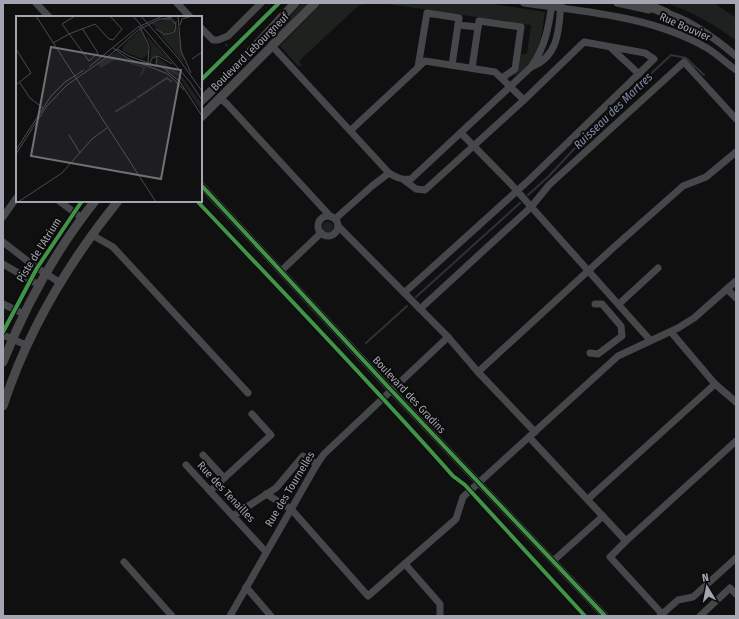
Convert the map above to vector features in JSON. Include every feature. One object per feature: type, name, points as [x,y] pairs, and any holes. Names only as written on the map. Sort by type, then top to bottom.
[{"type":"highway","points":[[642,3],[666,13]]},
{"type":"main road","name":"Boulevard Lebourgneuf","points":[[202,100],[237,66],[295,3]]},
{"type":"main road","name":"Boulevard Lebourgneuf","points":[[202,116],[273,47],[315,3]]},
{"type":"main road","points":[[3,362],[12,339],[39,285],[82,218],[94,202]]},
{"type":"main road","points":[[3,406],[26,345],[59,282],[117,202]]},
{"type":"street","points":[[36,3],[48,16]]},
{"type":"street","points":[[177,3],[189,16]]},
{"type":"street","points":[[202,29],[213,40],[223,38],[261,3]]},
{"type":"street","name":"Rue Bouvier","points":[[524,3],[561,6],[624,18],[675,32],[708,49],[736,70]]},
{"type":"street","name":"Rue Bouvier","points":[[617,3],[666,13],[716,39],[736,56]]},
{"type":"street","points":[[404,180],[411,179],[531,67],[539,56],[544,45],[552,5]]},
{"type":"street","points":[[531,67],[542,63],[553,52],[561,6]]},
{"type":"street","points":[[418,67],[427,14],[459,18],[452,65]]},
{"type":"street","points":[[472,68],[478,21],[521,27],[515,69],[502,78]]},
{"type":"street","points":[[458,25],[478,27]]},
{"type":"street","points":[[273,47],[389,173],[404,180],[416,189],[425,190],[524,100],[584,42],[645,53],[654,60],[517,191],[404,293]]},
{"type":"street","points":[[610,47],[639,74]]},
{"type":"street","points":[[351,130],[425,61],[496,72],[524,100]]},
{"type":"street","points":[[420,309],[532,207],[549,185],[684,62],[736,119]]},
{"type":"street","points":[[220,98],[335,221],[448,337],[478,372],[535,432]]},
{"type":"street","points":[[461,133],[532,207],[650,340]]},
{"type":"street","points":[[478,372],[683,186],[706,177],[736,152]]},
{"type":"street","points":[[335,221],[326,217],[320,220],[318,227],[321,233],[326,236],[334,235],[335,221],[372,186],[389,173]]},
{"type":"street","name":"Boulevard des Gradins","points":[[202,186],[391,390],[605,616]]},
{"type":"street","points":[[3,216],[16,198]]},
{"type":"street","points":[[61,202],[82,218]]},
{"type":"street","points":[[281,271],[321,233]]},
{"type":"street","points":[[92,235],[113,247],[248,393]]},
{"type":"street","points":[[3,242],[59,282]]},
{"type":"street","points":[[3,264],[39,285]]},
{"type":"street","points":[[619,304],[658,268]]},
{"type":"street","points":[[266,494],[290,509],[368,596],[456,519],[463,497],[618,356],[650,340],[671,332],[694,318],[736,281]]},
{"type":"street","points":[[727,289],[736,298]]},
{"type":"street","points":[[3,304],[24,314]]},
{"type":"street","points":[[590,353],[598,354],[622,336],[621,326],[602,304],[595,304]]},
{"type":"street","points":[[671,332],[715,384],[736,402]]},
{"type":"street","points":[[3,335],[26,345]]},
{"type":"street","name":"Rue des Tournelles","points":[[230,616],[316,464],[332,445],[448,337]]},
{"type":"street","points":[[588,499],[715,384]]},
{"type":"street","points":[[210,491],[271,435],[252,414]]},
{"type":"street","points":[[529,437],[626,541]]},
{"type":"street","points":[[736,441],[610,557],[662,615],[678,600],[693,597],[736,558]]},
{"type":"street","points":[[203,455],[224,478]]},
{"type":"street","points":[[233,516],[276,488],[304,456],[316,464]]},
{"type":"street","name":"Rue des Tenailles","points":[[186,465],[266,552]]},
{"type":"street","points":[[553,561],[603,516]]},
{"type":"street","points":[[124,562],[172,616]]},
{"type":"street","points":[[405,564],[440,604],[440,616]]},
{"type":"street","points":[[246,587],[271,616]]},
{"type":"street","points":[[700,616],[730,588],[736,594]]},
{"type":"path","points":[[225,57],[235,45]]},
{"type":"shaded area","points":[[302,3],[308,3],[269,44],[268,42]]},
{"type":"shaded area","points":[[322,3],[369,3],[358,6],[299,61],[302,65],[299,67],[280,46]]},
{"type":"shaded area","points":[[381,3],[486,3],[545,12],[540,41],[535,56],[530,63],[513,77],[519,69],[521,54],[527,54],[531,25]]},
{"type":"shaded area","points":[[666,3],[714,3],[736,18],[736,40],[685,10]]},
{"type":"shaded area","points":[[326,222],[330,222],[332,223],[332,231],[326,232],[323,229],[323,225]]},
{"type":"waterway","name":"Ruisseau des Martres","points":[[528,195],[549,176],[602,119],[671,55],[686,58],[704,75]]},
{"type":"waterway","name":"Ruisseau des Martres","points":[[416,297],[520,203]]},
{"type":"waterway","name":"Ruisseau des Martres","points":[[366,343],[407,306]]},
{"type":"cycle path","points":[[202,79],[279,3]]},
{"type":"cycle path","points":[[202,186],[391,390],[605,616]]},
{"type":"cycle path","name":"Piste de l'Atrium","points":[[3,332],[37,268],[81,202]]},
{"type":"cycle path","points":[[198,202],[358,372],[453,476],[465,485],[585,616]]}]
